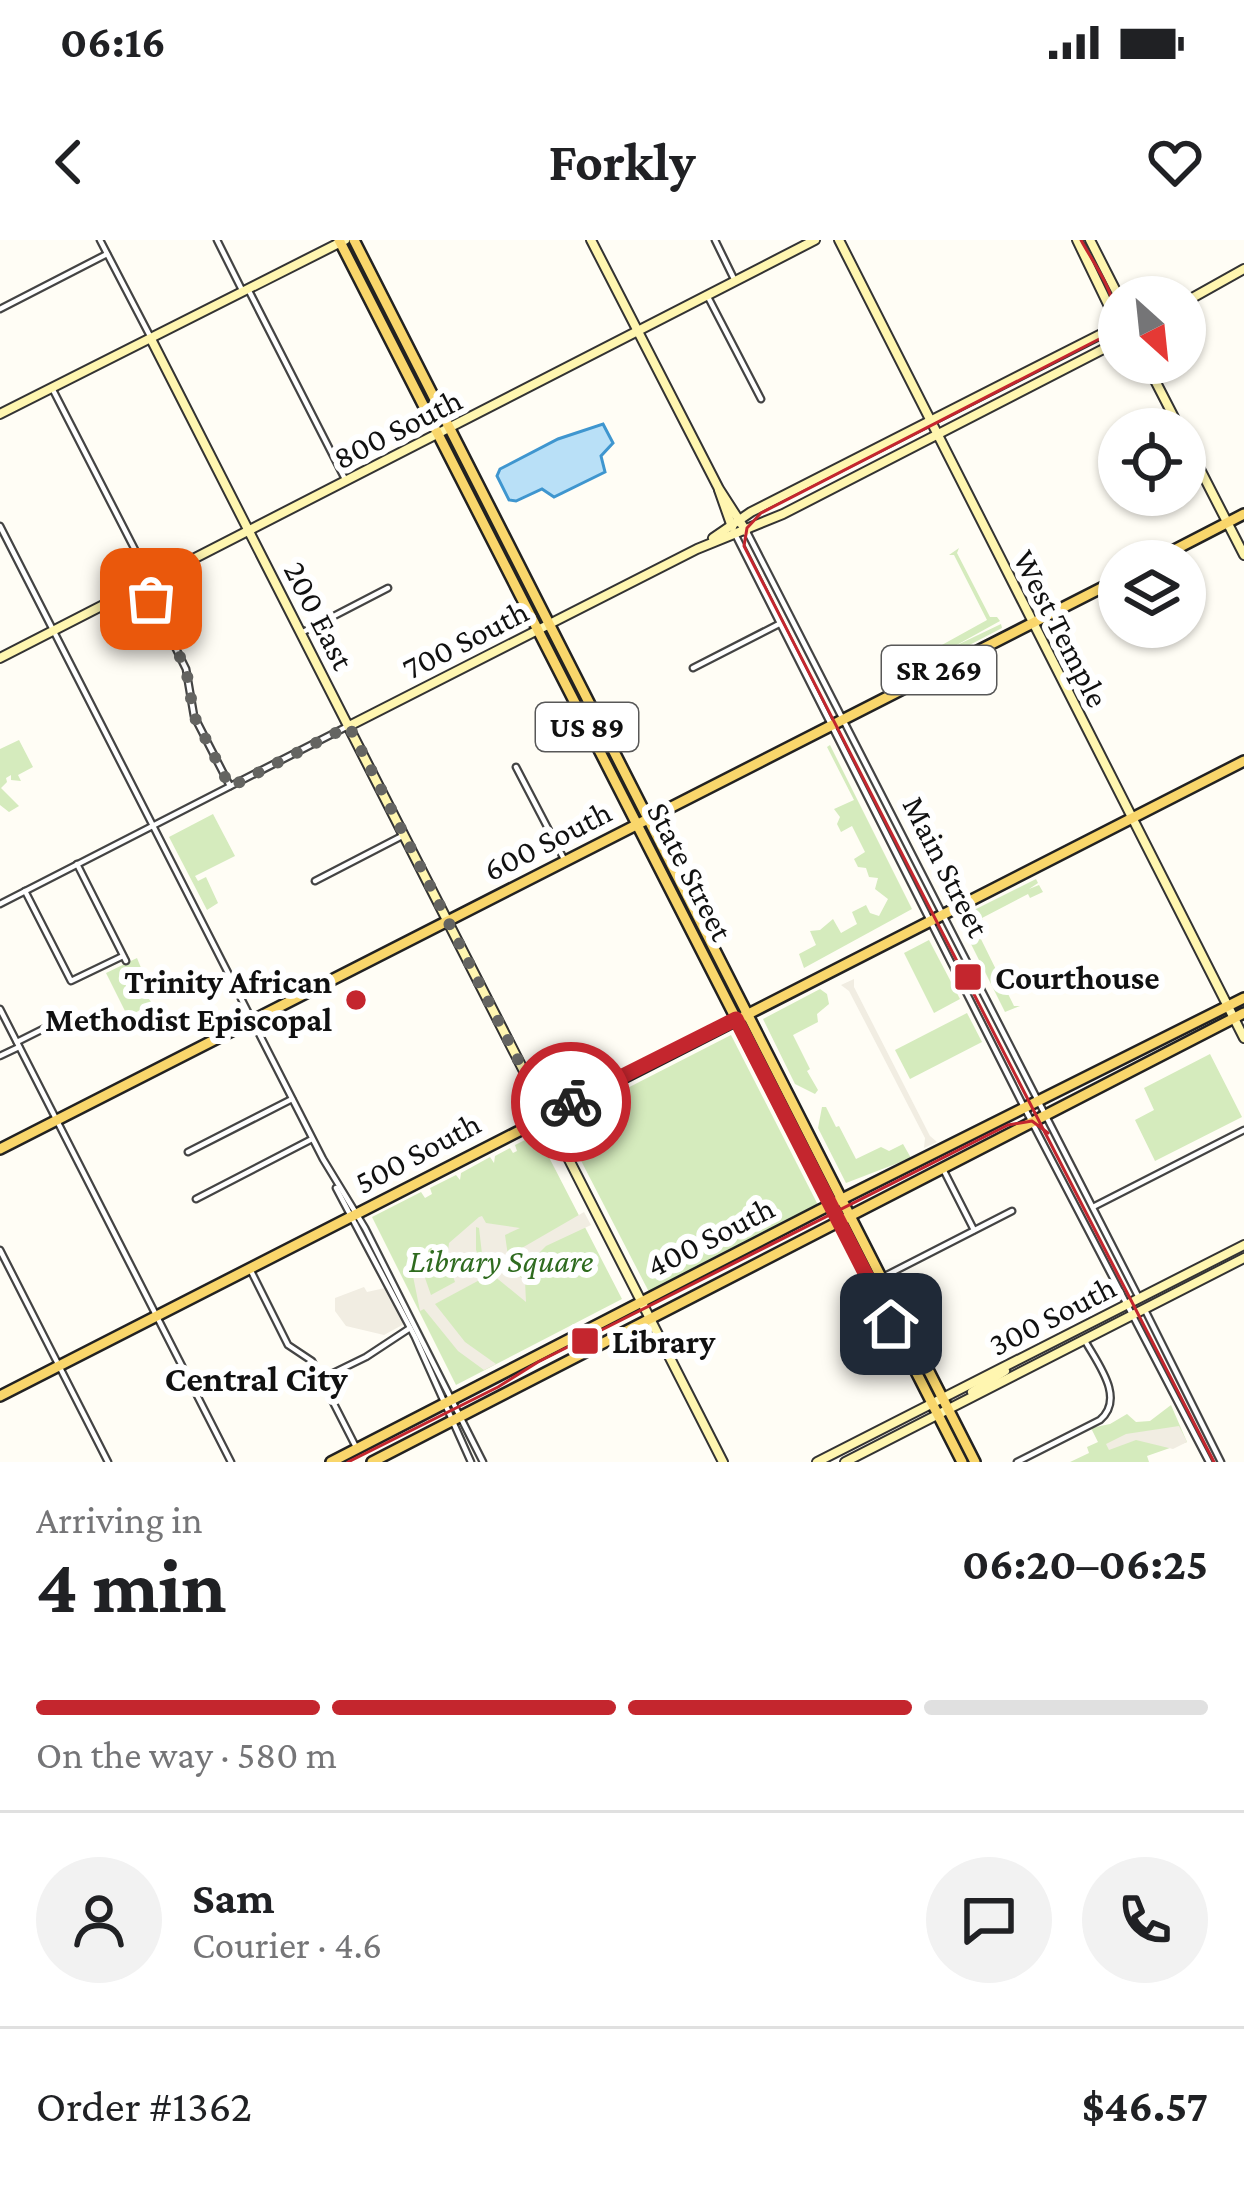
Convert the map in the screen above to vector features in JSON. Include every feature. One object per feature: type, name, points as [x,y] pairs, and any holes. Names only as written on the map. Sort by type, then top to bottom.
[{"type":"main road","name":"State Street","points":[[344,241],[450,428],[844,1198],[941,1406],[962,1462]]},
{"type":"main road","name":"State Street","points":[[344,241],[831,1205],[975,1462]]},
{"type":"main road","points":[[1193,540],[1244,514]]},
{"type":"main road","name":"600 South","points":[[0,1149],[1098,589]]},
{"type":"main road","name":"500 South","points":[[0,1396],[1244,761]]},
{"type":"main road","name":"400 South","points":[[331,1462],[1244,998]]},
{"type":"main road","name":"400 South","points":[[372,1462],[1239,1016]]},
{"type":"street","name":"200 East","points":[[100,240],[723,1462]]},
{"type":"street","points":[[217,240],[346,481]]},
{"type":"street","name":"Main Street","points":[[591,240],[719,489],[779,625],[1209,1462]]},
{"type":"street","points":[[715,240],[735,281]]},
{"type":"street","name":"800 South","points":[[0,658],[815,240]]},
{"type":"street","name":"West Temple","points":[[839,240],[1228,1006],[1239,1016],[1244,1037]]},
{"type":"street","points":[[1077,240],[1098,283]]},
{"type":"street","points":[[1090,240],[1108,276]]},
{"type":"street","points":[[0,414],[344,241]]},
{"type":"street","points":[[0,309],[107,254]]},
{"type":"street","points":[[1206,289],[1244,269]]},
{"type":"street","points":[[707,296],[760,399]]},
{"type":"street","name":"700 South","points":[[0,904],[697,549],[930,419],[1098,336]]},
{"type":"street","points":[[746,531],[1098,352]]},
{"type":"street","points":[[52,387],[186,669],[191,705],[230,787]]},
{"type":"street","points":[[1206,481],[1244,555]]},
{"type":"street","points":[[0,526],[448,1402],[471,1462]]},
{"type":"street","name":"Main Street","points":[[736,526],[746,531],[845,718],[1221,1462]]},
{"type":"street","points":[[302,632],[388,588]]},
{"type":"street","points":[[693,668],[779,625]]},
{"type":"street","points":[[516,766],[565,862]]},
{"type":"street","points":[[315,881],[404,835]]},
{"type":"street","points":[[26,891],[71,981],[125,958],[77,864]]},
{"type":"street","points":[[0,1009],[231,1462]]},
{"type":"street","points":[[0,1056],[65,1018]]},
{"type":"street","points":[[188,1152],[292,1099]]},
{"type":"street","points":[[1093,1207],[1244,1130]]},
{"type":"street","points":[[196,1199],[312,1139]]},
{"type":"street","points":[[943,1169],[974,1230]]},
{"type":"street","points":[[881,1278],[1012,1211]]},
{"type":"street","points":[[353,1215],[455,1419],[483,1462]]},
{"type":"street","points":[[1241,1246],[1244,1258]]},
{"type":"street","name":"300 South","points":[[1142,1303],[1241,1246]]},
{"type":"street","points":[[0,1250],[108,1462]]},
{"type":"street","name":"300 South","points":[[845,1462],[1025,1356],[1244,1258]]},
{"type":"street","points":[[249,1269],[288,1345],[310,1359],[357,1448]]},
{"type":"street","points":[[1060,1352],[1061,1347],[1130,1309]]},
{"type":"street","name":"300 South","points":[[817,1462],[1048,1358],[1130,1309]]},
{"type":"street","points":[[321,1379],[410,1328]]},
{"type":"street","points":[[1017,1462],[1109,1411],[1112,1394],[1084,1340]]},
{"type":"street","points":[[1043,1347],[1048,1358]]},
{"type":"street","points":[[848,1446],[855,1457]]},
{"type":"green space","points":[[959,548],[957,553],[990,617],[1000,621],[953,647],[1001,624],[1002,628],[935,663],[931,651],[987,620],[954,555],[949,555]]},
{"type":"green space","points":[[19,740],[33,767],[18,775],[21,781],[11,780],[11,775],[6,778],[1,788],[19,806],[9,812],[0,805],[0,749]]},
{"type":"green space","points":[[830,745],[912,909],[804,968],[799,954],[816,945],[810,931],[820,930],[833,919],[841,933],[857,924],[852,912],[866,905],[879,916],[888,899],[875,889],[878,878],[869,877],[854,859],[865,852],[852,826],[841,832],[837,824],[840,817],[834,809],[854,800]]},
{"type":"green space","points":[[213,814],[235,856],[195,876],[198,881],[206,877],[218,903],[207,910],[169,837]]},
{"type":"green space","points":[[1036,879],[1038,883],[1029,889],[1039,885],[1043,892],[1030,898],[1028,894],[982,918],[976,929],[1014,1006],[1020,1006],[1005,1012],[958,918]]},
{"type":"green space","points":[[929,940],[960,999],[934,1013],[904,953]]},
{"type":"green space","points":[[137,958],[150,990],[145,994],[152,1003],[128,1017],[106,973]]},
{"type":"green space","points":[[820,989],[829,1004],[817,1014],[818,1022],[793,1035],[818,1090],[815,1094],[795,1084],[763,1019]]},
{"type":"green space","points":[[967,1013],[982,1042],[910,1079],[895,1050]]},
{"type":"green space","points":[[731,1035],[818,1205],[649,1292],[561,1122]]},
{"type":"green space","points":[[1210,1054],[1242,1117],[1155,1161],[1135,1120],[1154,1110],[1144,1088]]},
{"type":"green space","points":[[822,1107],[839,1126],[856,1159],[881,1147],[889,1151],[903,1144],[911,1158],[846,1183],[818,1128]]},
{"type":"green space","name":"Library Square","points":[[537,1134],[622,1299],[456,1385],[372,1217],[421,1192],[425,1198],[432,1194],[430,1188],[456,1175],[460,1180],[461,1173],[490,1157],[494,1163],[495,1156],[510,1148],[517,1151],[515,1145]]},
{"type":"green space","points":[[1171,1405],[1187,1442],[1147,1456],[1149,1462],[1070,1462],[1089,1453],[1087,1447],[1098,1442],[1091,1428],[1127,1414],[1136,1422],[1150,1421]]},
{"type":"shaded area","points":[[854,979],[854,987],[937,1142],[924,1148],[925,1138],[849,991],[841,985]]},
{"type":"shaded area","points":[[584,1212],[591,1225],[546,1246],[530,1262],[518,1264],[516,1273],[525,1281],[526,1302],[493,1275],[476,1227],[476,1250],[487,1276],[435,1304],[465,1342],[496,1364],[484,1370],[458,1351],[424,1309],[420,1311],[409,1256],[418,1258],[431,1295],[455,1282],[447,1259],[449,1243],[479,1217],[486,1223],[520,1228],[505,1235],[508,1256]]},
{"type":"shaded area","points":[[364,1287],[367,1292],[385,1288],[404,1324],[384,1335],[346,1326],[335,1311],[335,1298]]},
{"type":"shaded area","points":[[1179,1426],[1187,1442],[1173,1449],[1136,1440],[1109,1450],[1106,1444],[1126,1434]]},
{"type":"water","points":[[603,424],[613,443],[601,456],[605,472],[554,497],[542,489],[509,500],[497,476],[500,469],[558,439]]},
{"type":"tram line","points":[[1081,240],[1112,299],[1114,323],[1109,334],[761,513],[747,528],[744,546],[1214,1462]]},
{"type":"tram line","points":[[348,1462],[1008,1125],[1032,1121],[1048,1133]]},
{"type":"way so far","points":[[151,599],[190,679],[194,716],[230,787],[349,726],[546,1115],[571,1102]]},
{"type":"place","name":"Courthouse","points":[[968,977]]},
{"type":"place","name":"Trinity African Methodist Episcopal","points":[[356,1000]]},
{"type":"place","name":"Library","points":[[585,1341]]},
{"type":"district","name":"Central City","points":[[256,1378]]},
{"type":"route","points":[[571,1102],[736,1019],[891,1324]]}]
